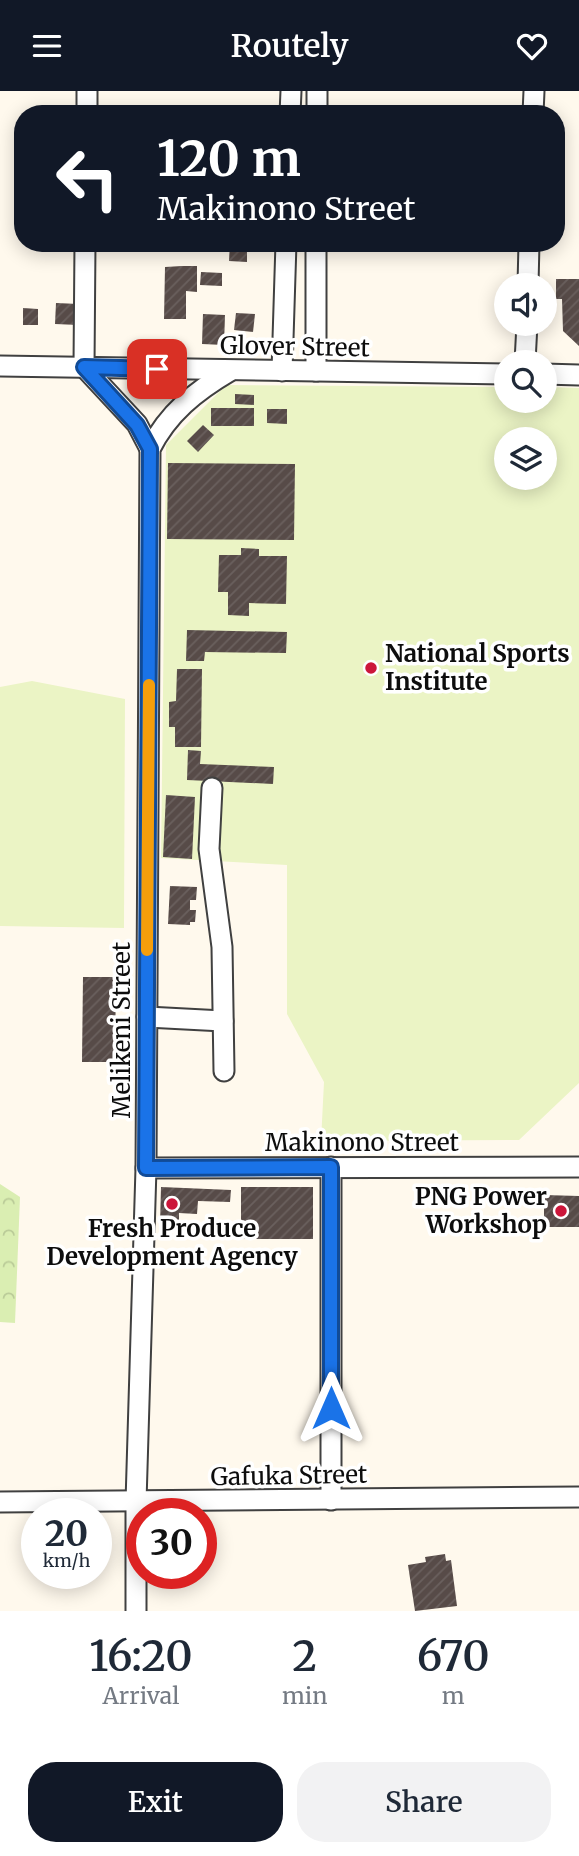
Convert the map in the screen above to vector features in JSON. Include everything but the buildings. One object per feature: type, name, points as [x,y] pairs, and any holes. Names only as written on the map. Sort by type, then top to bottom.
[{"type":"street","points":[[85,252],[84,367],[137,425],[150,449]]},
{"type":"street","points":[[282,371],[286,252]]},
{"type":"street","points":[[316,252],[316,371]]},
{"type":"street","points":[[528,273],[529,252]]},
{"type":"street","name":"Glover Street","points":[[0,366],[494,374]]},
{"type":"street","points":[[150,449],[157,435],[192,394],[230,371]]},
{"type":"street","points":[[557,374],[579,375]]},
{"type":"street","name":"Melikeni Street","points":[[136,1498],[146,1168],[150,449]]},
{"type":"street","points":[[212,788],[209,849],[222,947],[224,1071]]},
{"type":"street","points":[[147,1017],[223,1021]]},
{"type":"street","points":[[331,1167],[331,1500]]},
{"type":"street","name":"Makinono Street","points":[[146,1168],[579,1167]]},
{"type":"street","name":"Gafuka Street","points":[[217,1501],[579,1497]]},
{"type":"street","name":"Gafuka Street","points":[[0,1503],[126,1502]]},
{"type":"street","name":"Melikeni Street","points":[[136,1589],[136,1611]]},
{"type":"green space","name":"National Sports Institute","points":[[226,385],[494,387],[494,413],[557,413],[557,387],[579,388],[579,1083],[519,1140],[321,1141],[324,1082],[287,1014],[287,865],[161,858],[166,445]]},
{"type":"green space","points":[[32,681],[125,699],[124,928],[0,926],[0,687]]},
{"type":"green space","points":[[0,1184],[20,1197],[15,1323],[0,1322]]},
{"type":"slow traffic","points":[[147,950],[149,685]]},
{"type":"place","name":"National Sports Institute","points":[[371,668]]},
{"type":"place","name":"Fresh Produce Development Agency","points":[[172,1204]]},
{"type":"place","name":"PNG Power Workshop","points":[[561,1211]]},
{"type":"route","points":[[157,369],[84,367],[137,425],[150,449],[146,1168],[331,1167],[331,1408]]}]
